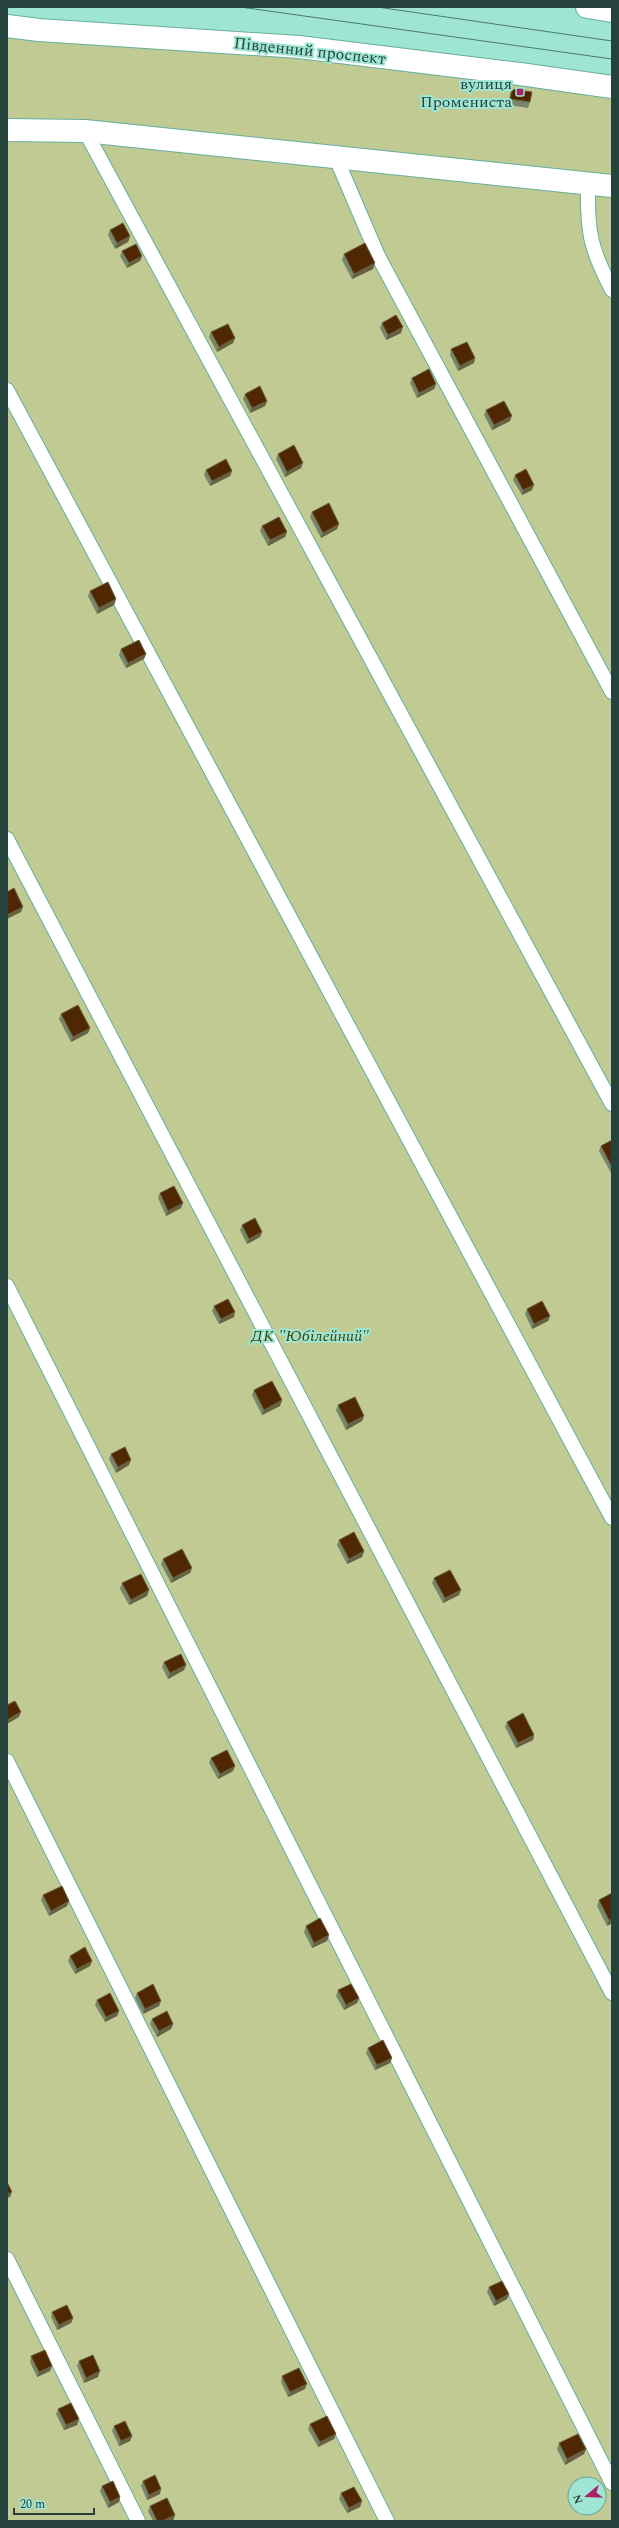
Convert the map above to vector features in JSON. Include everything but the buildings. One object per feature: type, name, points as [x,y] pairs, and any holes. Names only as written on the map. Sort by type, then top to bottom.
[{"type":"main road","points":[[588,7],[612,11]]},
{"type":"main road","name":"Південний проспект","points":[[7,26],[40,30],[299,47],[612,88]]},
{"type":"main road","points":[[7,130],[85,131],[612,186]]},
{"type":"lane","points":[[85,131],[612,1104]]},
{"type":"lane","points":[[336,158],[378,256],[612,692]]},
{"type":"lane","points":[[588,184],[587,220],[593,250],[612,290]]},
{"type":"lane","points":[[7,390],[612,1518]]},
{"type":"lane","points":[[7,840],[612,1993]]},
{"type":"lane","points":[[7,1286],[612,2483]]},
{"type":"lane","points":[[7,1761],[387,2521]]},
{"type":"lane","points":[[7,2259],[138,2521]]},
{"type":"green space","name":"ДК \"Юбілейний\"","points":[[7,26],[612,87],[612,2521],[7,2521]]},
{"type":"tram line","points":[[240,7],[612,59]]},
{"type":"tram line","points":[[377,7],[612,41]]},
{"type":"place","name":"вулиця Промениста","points":[[520,92]]}]
